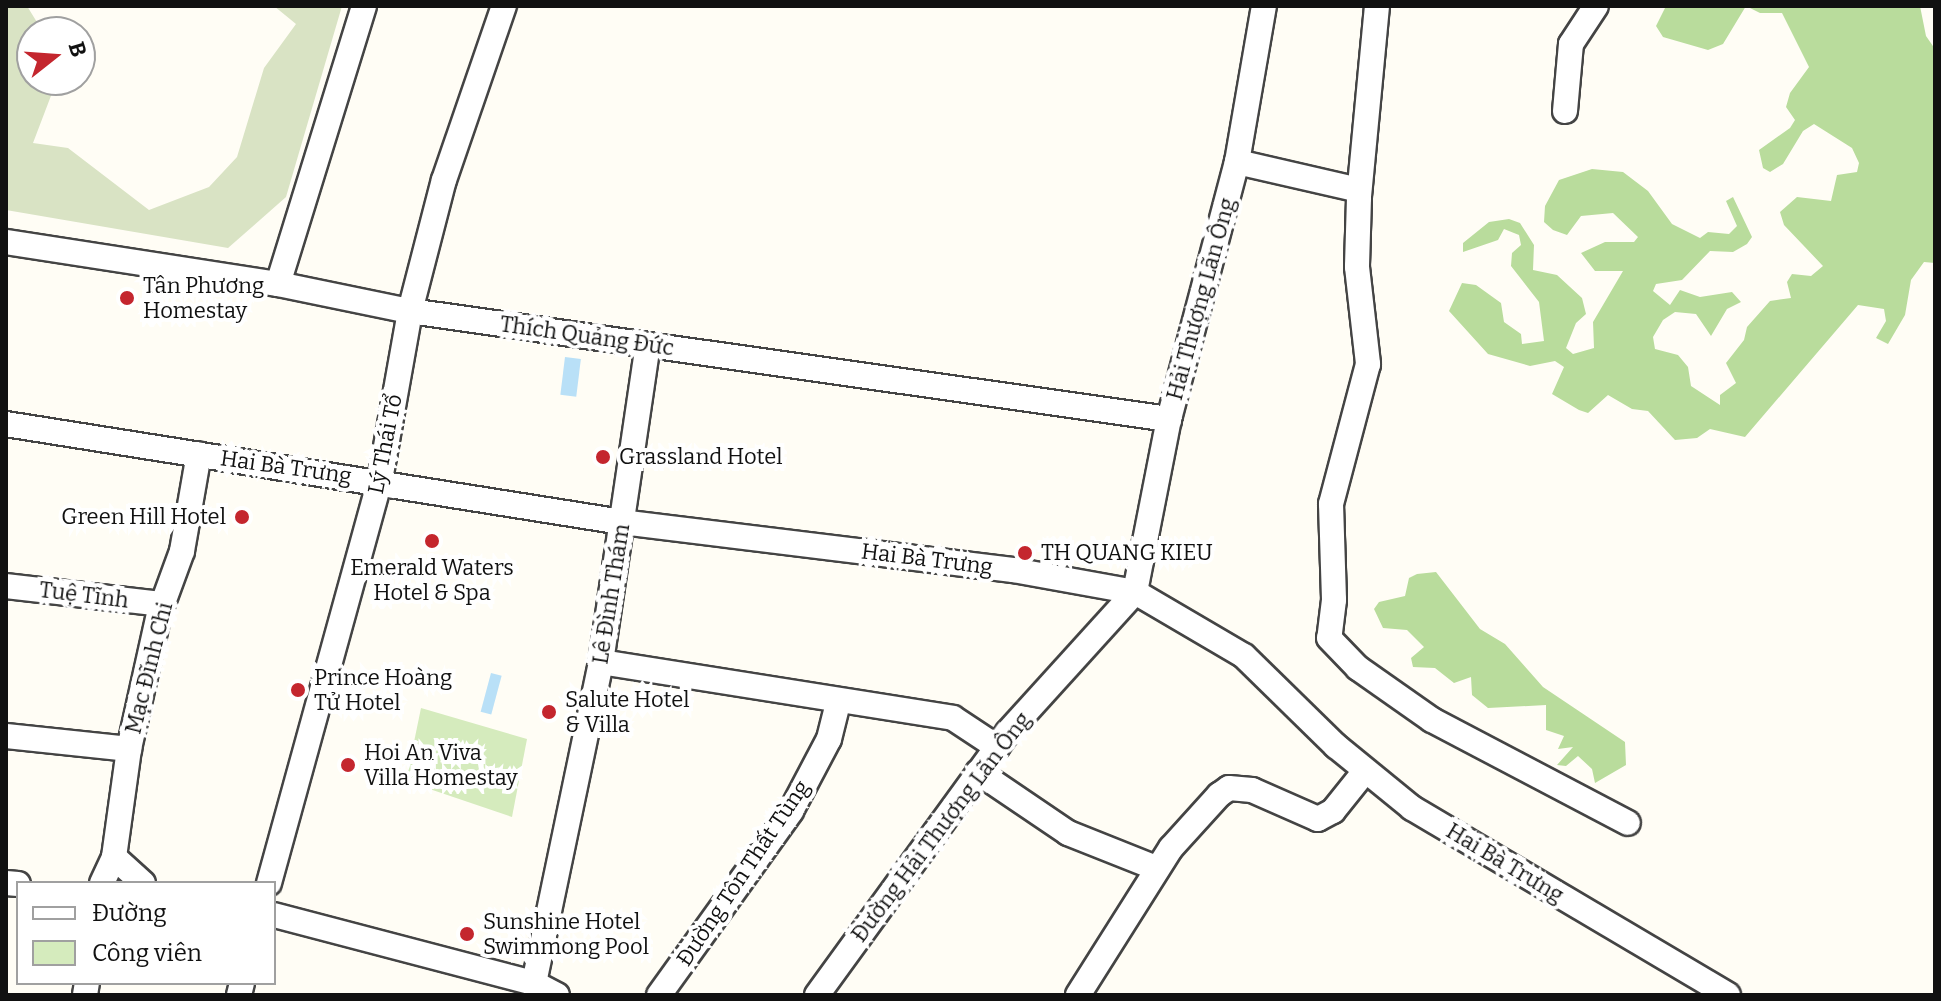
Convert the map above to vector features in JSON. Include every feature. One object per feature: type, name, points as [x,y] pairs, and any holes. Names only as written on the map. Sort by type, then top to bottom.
[{"type":"street","points":[[278,284],[364,6]]},
{"type":"street","name":"Lý Thái Tổ","points":[[270,881],[380,480],[410,311],[444,180],[504,6]]},
{"type":"street","name":"Hải Thượng Lãn Ông","points":[[1135,592],[1169,419],[1237,162],[1264,6]]},
{"type":"street","points":[[1377,6],[1359,190],[1357,267],[1368,364],[1331,504],[1334,600],[1329,638],[1358,668],[1432,720],[1628,823]]},
{"type":"street","points":[[1565,111],[1571,44],[1596,6]]},
{"type":"street","points":[[1237,162],[1359,190]]},
{"type":"street","name":"Thích Quảng Đức","points":[[6,242],[278,284],[410,311],[1169,419]]},
{"type":"street","name":"Lê Đình Thám","points":[[534,983],[601,662],[648,345]]},
{"type":"street","name":"Hai Bà Trưng","points":[[6,424],[380,480],[622,522],[1013,570],[1135,592],[1244,656],[1365,771],[1412,808],[1728,995]]},
{"type":"street","name":"Mạc Đĩnh Chi","points":[[103,881],[114,857],[129,749],[162,604],[182,551],[199,454]]},
{"type":"street","name":"Tuệ Tĩnh","points":[[6,586],[162,604]]},
{"type":"street","name":"Đường Hải Thượng Lãn Ông","points":[[817,995],[997,747],[1135,592]]},
{"type":"street","points":[[601,662],[953,718],[997,747]]},
{"type":"street","name":"Đường Tôn Thất Tùng","points":[[659,995],[791,811],[829,739],[838,702]]},
{"type":"street","points":[[6,736],[129,749]]},
{"type":"street","points":[[1078,995],[1156,868],[1229,788],[1252,790],[1318,819],[1333,811],[1365,771]]},
{"type":"street","points":[[978,772],[1068,833],[1156,868]]},
{"type":"street","points":[[114,857],[141,881]]},
{"type":"street","points":[[276,916],[534,983],[557,995]]},
{"type":"green space","points":[[6,6],[27,6],[33,16],[16,16],[16,96],[51,96],[33,143],[68,148],[149,210],[209,187],[237,157],[264,68],[296,24],[274,6],[342,6],[286,197],[228,248],[6,210]]},
{"type":"green space","points":[[1666,6],[1746,6],[1723,44],[1708,50],[1663,37],[1656,26]]},
{"type":"green space","points":[[1746,6],[1920,6],[1926,36],[1935,49],[1935,263],[1924,262],[1911,280],[1905,315],[1888,344],[1876,338],[1886,321],[1884,309],[1858,305],[1745,437],[1710,429],[1697,438],[1675,440],[1648,411],[1632,409],[1608,395],[1588,413],[1579,410],[1552,394],[1564,367],[1555,361],[1530,366],[1488,354],[1449,311],[1462,283],[1476,285],[1501,303],[1504,322],[1521,334],[1522,344],[1544,341],[1539,302],[1511,266],[1512,253],[1521,245],[1519,235],[1504,229],[1498,240],[1463,252],[1463,243],[1489,222],[1509,219],[1520,223],[1534,245],[1533,270],[1557,275],[1582,298],[1586,314],[1576,323],[1566,348],[1573,354],[1594,348],[1593,322],[1623,271],[1595,271],[1581,253],[1605,242],[1634,242],[1638,237],[1613,213],[1581,216],[1567,235],[1553,230],[1544,222],[1545,206],[1559,180],[1592,169],[1623,172],[1648,191],[1672,224],[1700,238],[1708,232],[1729,234],[1737,226],[1726,201],[1733,197],[1752,237],[1747,244],[1733,252],[1710,251],[1682,280],[1656,284],[1653,291],[1670,305],[1680,290],[1700,297],[1732,292],[1741,302],[1727,309],[1711,336],[1696,314],[1675,312],[1663,320],[1653,337],[1655,349],[1678,355],[1688,367],[1691,386],[1720,405],[1720,395],[1736,383],[1726,363],[1744,340],[1747,327],[1770,301],[1791,298],[1787,282],[1792,274],[1811,276],[1823,266],[1784,225],[1780,212],[1797,197],[1831,201],[1837,175],[1857,172],[1859,163],[1852,148],[1814,124],[1803,131],[1783,164],[1770,172],[1763,168],[1759,150],[1790,128],[1795,120],[1786,107],[1790,93],[1809,67],[1782,13],[1760,13]]},
{"type":"green space","points":[[1436,572],[1480,629],[1505,644],[1543,687],[1625,742],[1626,765],[1595,783],[1592,769],[1578,756],[1566,766],[1557,765],[1573,747],[1558,749],[1564,736],[1546,730],[1546,705],[1488,708],[1472,695],[1471,677],[1454,683],[1435,668],[1413,667],[1411,658],[1424,647],[1407,630],[1383,628],[1374,609],[1379,602],[1405,596],[1409,578]]},
{"type":"green space","points":[[421,708],[527,739],[512,817],[406,781]]},
{"type":"water","points":[[565,357],[581,359],[576,397],[560,395]]},
{"type":"water","points":[[491,673],[502,676],[491,714],[481,712]]},
{"type":"place","name":"Tân Phương Homestay","points":[[127,298]]},
{"type":"place","name":"Grassland Hotel","points":[[603,457]]},
{"type":"place","name":"Green Hill Hotel","points":[[242,517]]},
{"type":"place","name":"Emerald Waters Hotel & Spa","points":[[432,541]]},
{"type":"place","name":"TH QUANG KIEU","points":[[1025,553]]},
{"type":"place","name":"Prince Hoàng Tử Hotel","points":[[298,690]]},
{"type":"place","name":"Salute Hotel & Villa","points":[[549,712]]},
{"type":"place","name":"Hoi An Viva Villa Homestay","points":[[348,765]]},
{"type":"place","name":"Sunshine Hotel Swimmong Pool","points":[[467,934]]}]
